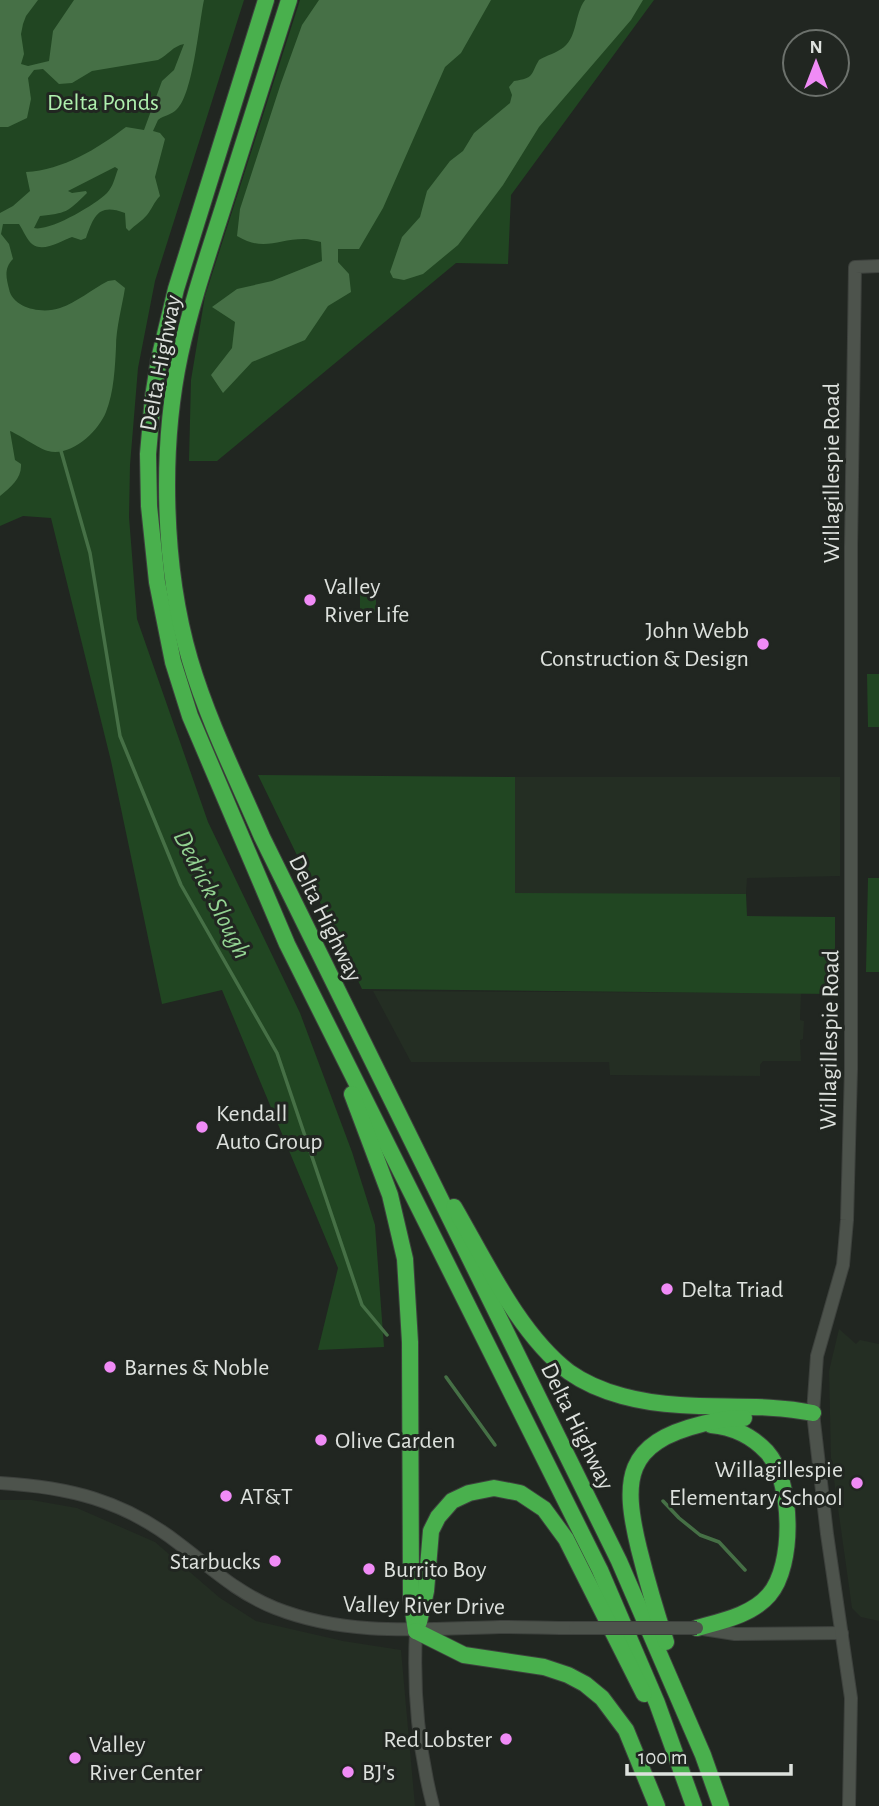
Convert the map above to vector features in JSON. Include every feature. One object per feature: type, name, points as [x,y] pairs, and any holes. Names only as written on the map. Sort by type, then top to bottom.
[{"type":"highway","name":"Delta Highway","points":[[266,0],[167,323],[153,397],[147,484],[158,582],[178,680],[190,716],[287,944],[600,1570],[647,1678],[694,1806]]},
{"type":"highway","name":"Delta Highway","points":[[289,0],[196,292],[179,359],[167,445],[166,478],[181,623],[190,659],[209,713],[262,837],[619,1561],[703,1755],[721,1806]]},
{"type":"highway","points":[[287,944],[361,1117],[390,1195],[403,1245],[409,1307],[411,1598],[416,1631]]},
{"type":"highway","points":[[404,1128],[526,1326],[569,1372],[593,1386],[634,1399],[677,1405],[791,1409],[813,1413]]},
{"type":"highway","points":[[703,1755],[648,1584],[630,1497],[634,1468],[648,1451],[672,1432],[722,1418],[792,1419],[813,1413]]},
{"type":"highway","points":[[697,1628],[747,1611],[769,1595],[781,1571],[787,1533],[783,1486],[778,1469],[768,1454],[745,1434],[727,1427],[701,1424]]},
{"type":"highway","points":[[416,1631],[426,1591],[431,1531],[439,1516],[453,1501],[483,1489],[506,1489],[528,1497],[544,1509],[566,1539],[644,1694],[694,1806]]},
{"type":"highway","points":[[416,1631],[464,1655],[544,1667],[585,1684],[602,1698],[626,1730],[657,1806]]},
{"type":"main road","name":"Willagillespie Road","points":[[849,1806],[850,1698],[813,1413],[817,1356],[843,1265],[847,1220],[852,1069],[851,547],[855,267],[879,267]]},
{"type":"main road","name":"Valley River Drive","points":[[0,1483],[60,1488],[82,1493],[134,1514],[179,1543],[245,1594],[277,1609],[346,1628],[416,1631],[502,1627],[697,1628],[735,1634],[842,1633]]},
{"type":"main road","points":[[416,1631],[415,1704],[423,1765],[433,1806]]},
{"type":"shaded area","points":[[0,0],[38,0],[26,16],[21,34],[24,54],[21,64],[28,66],[49,61],[53,31],[74,0],[204,0],[195,57],[183,101],[173,113],[158,120],[153,131],[160,133],[165,139],[155,177],[160,196],[147,215],[129,231],[126,228],[125,213],[103,210],[95,217],[86,238],[81,240],[72,237],[41,247],[30,242],[19,224],[3,224],[1,234],[9,244],[13,259],[7,269],[8,285],[12,296],[22,305],[37,310],[53,310],[72,303],[108,281],[115,280],[125,288],[117,332],[115,371],[109,404],[102,420],[83,441],[57,452],[44,450],[10,431],[15,460],[21,464],[21,469],[15,482],[0,496],[0,213],[30,191],[26,172],[66,163],[126,127],[144,130],[162,81],[174,70],[184,44],[158,60],[92,71],[72,83],[59,84],[43,69],[34,70],[28,78],[31,99],[27,118],[8,127],[0,127]],"holes":[[[115,167],[118,169],[109,191],[93,204],[61,222],[34,228],[40,216],[66,211],[87,193],[68,191]]]},
{"type":"shaded area","points":[[319,0],[491,0],[461,53],[445,67],[383,208],[359,249],[338,249],[338,262],[349,274],[351,292],[328,306],[305,340],[252,362],[223,393],[211,375],[232,348],[235,322],[212,307],[237,289],[272,281],[322,261],[321,242],[304,239],[263,244],[237,236],[240,209],[281,83],[302,25]]},
{"type":"shaded area","points":[[585,0],[643,0],[631,20],[539,127],[503,185],[458,245],[423,274],[404,280],[393,278],[390,272],[402,237],[420,217],[427,191],[450,161],[463,151],[474,133],[510,103],[512,95],[509,87],[514,81],[529,77],[539,60],[561,49],[568,42]]},
{"type":"shaded area","points":[[515,777],[840,777],[840,876],[747,878],[746,894],[515,894]]},
{"type":"shaded area","points":[[373,991],[801,993],[800,1020],[804,1021],[803,1039],[800,1040],[801,1061],[763,1061],[760,1065],[760,1076],[610,1075],[609,1062],[411,1062]]},
{"type":"shaded area","name":"Willagillespie Elementary School","points":[[839,1329],[856,1344],[860,1340],[879,1344],[879,1621],[861,1617],[852,1608],[831,1458],[829,1371]]},
{"type":"shaded area","name":"Valley River Center","points":[[0,1500],[32,1500],[77,1508],[155,1542],[220,1598],[256,1621],[343,1641],[401,1650],[415,1806],[0,1806]]},
{"type":"green space","name":"Delta Ponds","points":[[0,0],[244,0],[155,281],[138,368],[130,465],[129,517],[137,619],[208,822],[300,1013],[352,1152],[375,1225],[384,1347],[318,1350],[338,1268],[222,990],[162,1004],[111,761],[51,518],[23,516],[0,526]]},
{"type":"green space","points":[[300,0],[654,0],[511,195],[508,264],[456,263],[217,461],[189,461],[191,380],[205,296]]},
{"type":"green space","points":[[360,582],[376,582],[376,612],[360,612]]},
{"type":"green space","points":[[867,674],[879,674],[879,727],[868,727]]},
{"type":"green space","points":[[258,775],[515,777],[515,893],[746,894],[747,916],[835,917],[835,994],[362,989]]},
{"type":"green space","points":[[868,878],[879,878],[879,972],[866,972]]},
{"type":"waterway","name":"Dedrick Slough","points":[[61,451],[90,553],[120,736],[181,885],[277,1053],[362,1305],[387,1335]]},
{"type":"waterway","name":"Dedrick Slough","points":[[446,1377],[495,1445]]},
{"type":"waterway","name":"Dedrick Slough","points":[[663,1501],[700,1535],[719,1542],[745,1570]]},
{"type":"place","name":"Valley River Life","points":[[310,600]]},
{"type":"place","name":"John Webb Construction & Design","points":[[763,644]]},
{"type":"place","name":"Kendall Auto Group","points":[[202,1127]]},
{"type":"place","name":"Delta Triad","points":[[667,1289]]},
{"type":"place","name":"Barnes & Noble","points":[[110,1367]]},
{"type":"place","name":"Olive Garden","points":[[321,1440]]},
{"type":"place","name":"Willagillespie Elementary School","points":[[857,1483]]},
{"type":"place","name":"AT&T","points":[[226,1496]]},
{"type":"place","name":"Starbucks","points":[[275,1561]]},
{"type":"place","name":"Burrito Boy","points":[[369,1569]]},
{"type":"place","name":"Red Lobster","points":[[506,1739]]},
{"type":"place","name":"Valley River Center","points":[[75,1758]]},
{"type":"place","name":"BJ's","points":[[348,1772]]}]
